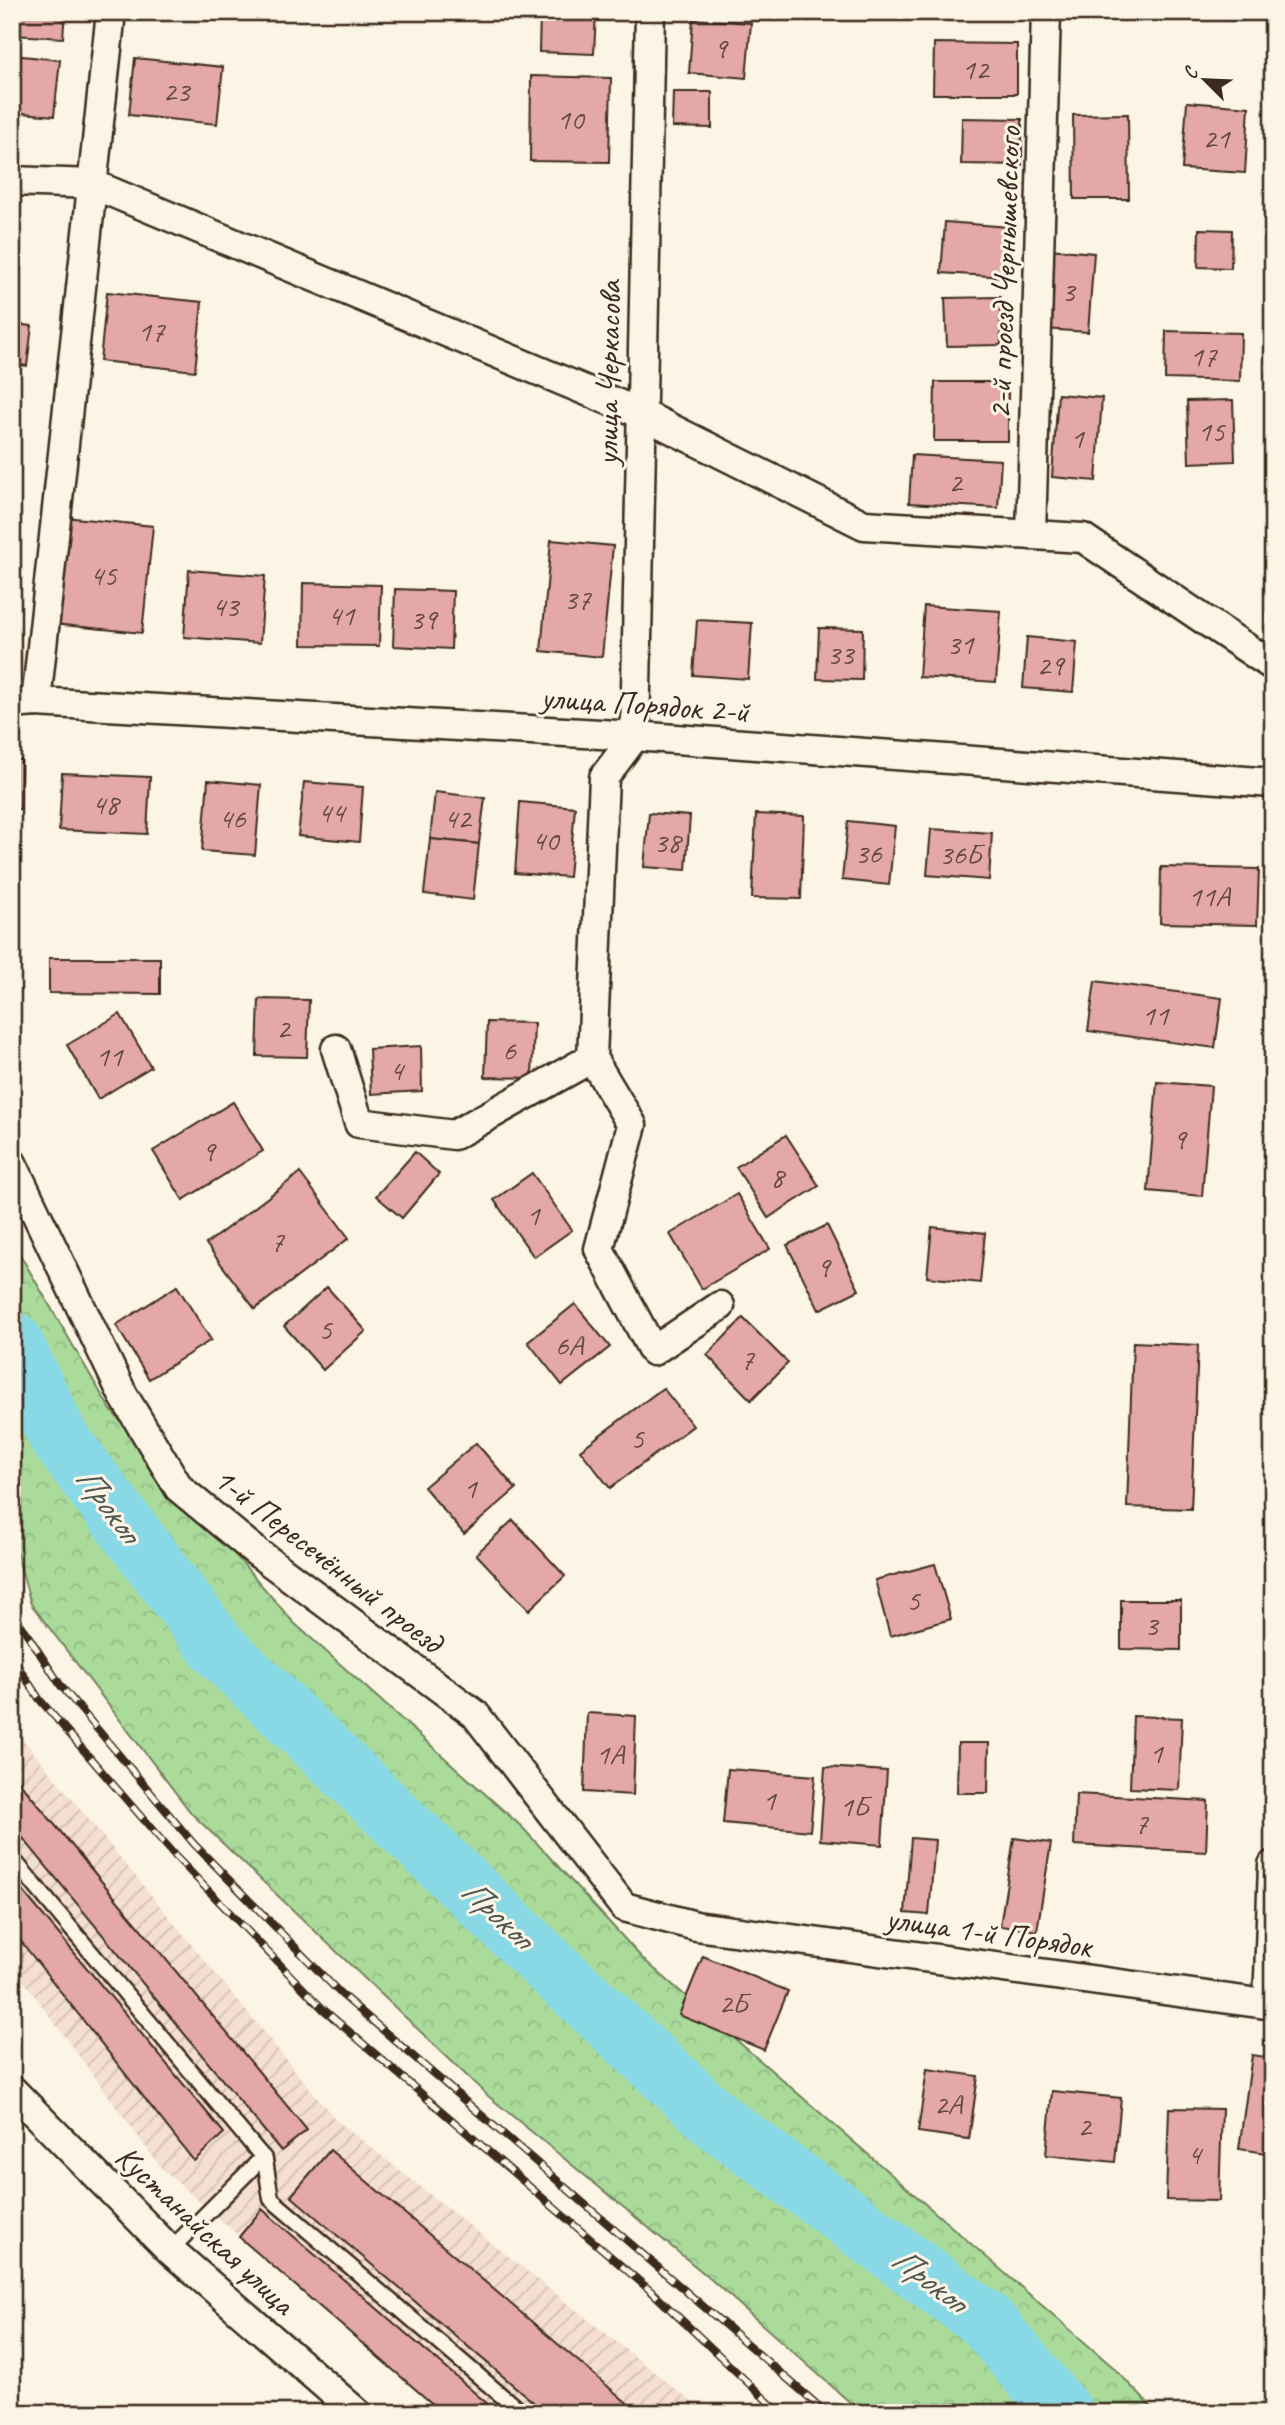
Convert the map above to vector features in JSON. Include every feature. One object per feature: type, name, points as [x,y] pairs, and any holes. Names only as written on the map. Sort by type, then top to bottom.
[{"type":"street","points":[[24,703],[92,184],[111,12]]},
{"type":"street","name":"улица Черкасова","points":[[635,736],[650,12]]},
{"type":"street","name":"2-й проезд Чернышевского","points":[[1031,535],[1046,12]]},
{"type":"street","points":[[12,181],[92,184],[642,414],[864,525],[1083,538],[1273,666]]},
{"type":"street","name":"улица Порядок 2-й","points":[[24,703],[635,736],[1273,783]]},
{"type":"street","points":[[635,736],[604,778],[592,1058],[632,1125],[598,1249],[653,1351],[720,1306]]},
{"type":"street","points":[[336,1049],[359,1123],[454,1135],[592,1058]]},
{"type":"street","name":"1-й Пересечённый проезд","points":[[12,1163],[123,1395],[179,1488],[254,1550],[475,1714],[624,1907],[696,1926]]},
{"type":"street","points":[[1270,2005],[1273,1865]]},
{"type":"street","name":"улица 1-й Порядок","points":[[696,1926],[1270,2005]]},
{"type":"street","name":"Кустанайская улица","points":[[12,2090],[170,2250],[357,2413]]},
{"type":"lane","points":[[12,1858],[263,2157],[271,2199],[522,2413]]},
{"type":"lane","points":[[170,2250],[263,2157]]},
{"type":"shaded area","points":[[12,1726],[336,2120],[706,2413],[443,2413],[162,2169],[12,1965]]},
{"type":"green space","points":[[12,1241],[110,1409],[293,1622],[522,1827],[643,1959],[1113,2367],[1157,2413],[862,2413],[706,2275],[487,2095],[192,1814],[31,1604],[12,1537]]},
{"type":"building","points":[[16,12],[65,12],[63,38],[14,35]]},
{"type":"building","points":[[540,12],[596,12],[594,54],[539,52]]},
{"type":"building","points":[[1133,12],[1239,12],[1239,21]]},
{"type":"building","points":[[693,19],[751,23],[746,78],[689,73]]},
{"type":"building","points":[[934,43],[1017,44],[1017,94],[933,94]]},
{"type":"building","points":[[12,55],[60,60],[54,116],[12,112]]},
{"type":"building","points":[[135,58],[223,67],[217,124],[129,115]]},
{"type":"building","points":[[531,76],[611,78],[609,162],[530,161]]},
{"type":"building","points":[[673,92],[712,92],[712,128],[672,127]]},
{"type":"building","points":[[1187,102],[1249,107],[1245,173],[1182,169]]},
{"type":"building","points":[[1128,114],[1129,199],[1074,199],[1073,115]]},
{"type":"building","points":[[962,118],[1022,119],[1022,165],[961,164]]},
{"type":"building","points":[[945,222],[1009,227],[1006,277],[941,273]]},
{"type":"building","points":[[1199,229],[1232,230],[1231,268],[1198,267]]},
{"type":"building","points":[[1049,249],[1094,253],[1088,332],[1043,329]]},
{"type":"building","points":[[107,292],[202,302],[195,371],[100,361]]},
{"type":"building","points":[[1000,297],[1001,345],[947,346],[945,298]]},
{"type":"building","points":[[12,324],[32,326],[27,366],[12,364]]},
{"type":"building","points":[[1166,331],[1241,333],[1240,381],[1165,379]]},
{"type":"building","points":[[935,382],[1008,382],[1008,441],[934,441]]},
{"type":"building","points":[[1058,394],[1102,398],[1096,481],[1052,477]]},
{"type":"building","points":[[1233,400],[1235,461],[1189,463],[1187,401]]},
{"type":"building","points":[[912,455],[1001,460],[998,508],[909,503]]},
{"type":"building","points":[[64,517],[153,526],[142,633],[53,624]]},
{"type":"building","points":[[551,540],[613,546],[602,657],[541,651]]},
{"type":"building","points":[[189,570],[265,576],[260,643],[184,637]]},
{"type":"building","points":[[303,583],[381,585],[379,646],[302,645]]},
{"type":"building","points":[[395,589],[453,591],[451,649],[393,646]]},
{"type":"building","points":[[924,606],[1001,611],[996,682],[919,677]]},
{"type":"building","points":[[697,620],[752,623],[748,679],[693,675]]},
{"type":"building","points":[[819,628],[863,629],[862,680],[817,679]]},
{"type":"building","points":[[1027,637],[1077,642],[1073,692],[1023,688]]},
{"type":"building","points":[[12,760],[21,760],[20,809],[12,809]]},
{"type":"building","points":[[62,773],[150,777],[147,834],[59,830]]},
{"type":"building","points":[[208,780],[261,785],[255,855],[202,851]]},
{"type":"building","points":[[304,782],[363,787],[359,842],[298,836]]},
{"type":"building","points":[[435,792],[485,798],[479,844],[430,839]]},
{"type":"building","points":[[520,802],[575,807],[569,877],[515,873]]},
{"type":"building","points":[[649,813],[690,816],[686,870],[644,867]]},
{"type":"building","points":[[756,814],[804,816],[801,899],[752,898]]},
{"type":"building","points":[[848,821],[895,826],[889,885],[842,880]]},
{"type":"building","points":[[931,829],[992,833],[989,880],[927,875]]},
{"type":"building","points":[[430,839],[479,844],[473,900],[424,894]]},
{"type":"building","points":[[1161,867],[1259,869],[1257,925],[1160,923]]},
{"type":"building","points":[[49,958],[160,958],[160,994],[49,993]]},
{"type":"building","points":[[1095,981],[1222,998],[1215,1048],[1088,1031]]},
{"type":"building","points":[[259,999],[309,1000],[307,1057],[257,1056]]},
{"type":"building","points":[[120,1014],[151,1067],[98,1099],[67,1045]]},
{"type":"building","points":[[487,1022],[534,1023],[532,1078],[485,1077]]},
{"type":"building","points":[[421,1046],[422,1091],[371,1094],[369,1049]]},
{"type":"building","points":[[1157,1082],[1211,1086],[1202,1196],[1148,1191]]},
{"type":"building","points":[[233,1102],[263,1151],[183,1200],[153,1151]]},
{"type":"building","points":[[786,1135],[819,1186],[768,1218],[736,1167]]},
{"type":"building","points":[[415,1152],[439,1174],[402,1218],[376,1196]]},
{"type":"building","points":[[300,1173],[349,1238],[255,1309],[206,1244]]},
{"type":"building","points":[[532,1173],[572,1230],[534,1257],[494,1200]]},
{"type":"building","points":[[737,1194],[770,1249],[702,1289],[670,1234]]},
{"type":"building","points":[[827,1225],[859,1290],[819,1310],[787,1245]]},
{"type":"building","points":[[932,1227],[985,1233],[980,1283],[927,1277]]},
{"type":"building","points":[[177,1286],[211,1340],[149,1379],[116,1325]]},
{"type":"building","points":[[327,1287],[366,1331],[323,1370],[284,1326]]},
{"type":"building","points":[[575,1304],[610,1347],[562,1385],[528,1342]]},
{"type":"building","points":[[743,1318],[788,1363],[751,1400],[707,1355]]},
{"type":"building","points":[[1133,1342],[1198,1345],[1191,1509],[1127,1507]]},
{"type":"building","points":[[663,1388],[693,1426],[610,1488],[580,1450]]},
{"type":"building","points":[[476,1443],[516,1489],[464,1534],[424,1487]]},
{"type":"building","points":[[513,1520],[565,1576],[529,1610],[476,1554]]},
{"type":"building","points":[[935,1564],[951,1619],[890,1636],[875,1580]]},
{"type":"building","points":[[1121,1600],[1181,1600],[1181,1650],[1121,1649]]},
{"type":"building","points":[[587,1713],[636,1716],[633,1795],[584,1792]]},
{"type":"building","points":[[1133,1716],[1182,1718],[1179,1790],[1130,1788]]},
{"type":"building","points":[[958,1743],[989,1743],[988,1793],[957,1793]]},
{"type":"building","points":[[825,1767],[887,1771],[882,1845],[820,1840]]},
{"type":"building","points":[[728,1769],[815,1776],[810,1831],[723,1823]]},
{"type":"building","points":[[12,1773],[307,2130],[281,2151],[12,1825]]},
{"type":"building","points":[[1076,1794],[1208,1801],[1206,1852],[1074,1845]]},
{"type":"building","points":[[911,1838],[935,1840],[929,1915],[905,1913]]},
{"type":"building","points":[[1014,1838],[1051,1843],[1037,1931],[1000,1926]]},
{"type":"building","points":[[12,1878],[224,2133],[194,2161],[12,1930]]},
{"type":"building","points":[[703,1956],[788,1991],[764,2050],[679,2015]]},
{"type":"building","points":[[1252,2055],[1273,2058],[1273,2154],[1239,2149]]},
{"type":"building","points":[[927,2069],[978,2076],[969,2139],[918,2132]]},
{"type":"building","points":[[1052,2091],[1121,2098],[1115,2162],[1046,2155]]},
{"type":"building","points":[[1169,2108],[1222,2109],[1219,2201],[1166,2200]]},
{"type":"building","points":[[330,2150],[639,2413],[546,2413],[291,2196]]},
{"type":"building","points":[[262,2209],[498,2413],[443,2413],[239,2237]]},
{"type":"waterway","name":"Прокоп","points":[[12,1341],[59,1438],[218,1648],[541,1958],[718,2122],[986,2321],[1063,2413]]},
{"type":"railway","points":[[12,1611],[61,1686],[194,1844],[341,1994],[827,2413]]},
{"type":"railway","points":[[12,1657],[40,1700],[176,1857],[323,2009],[652,2292],[780,2413]]}]
